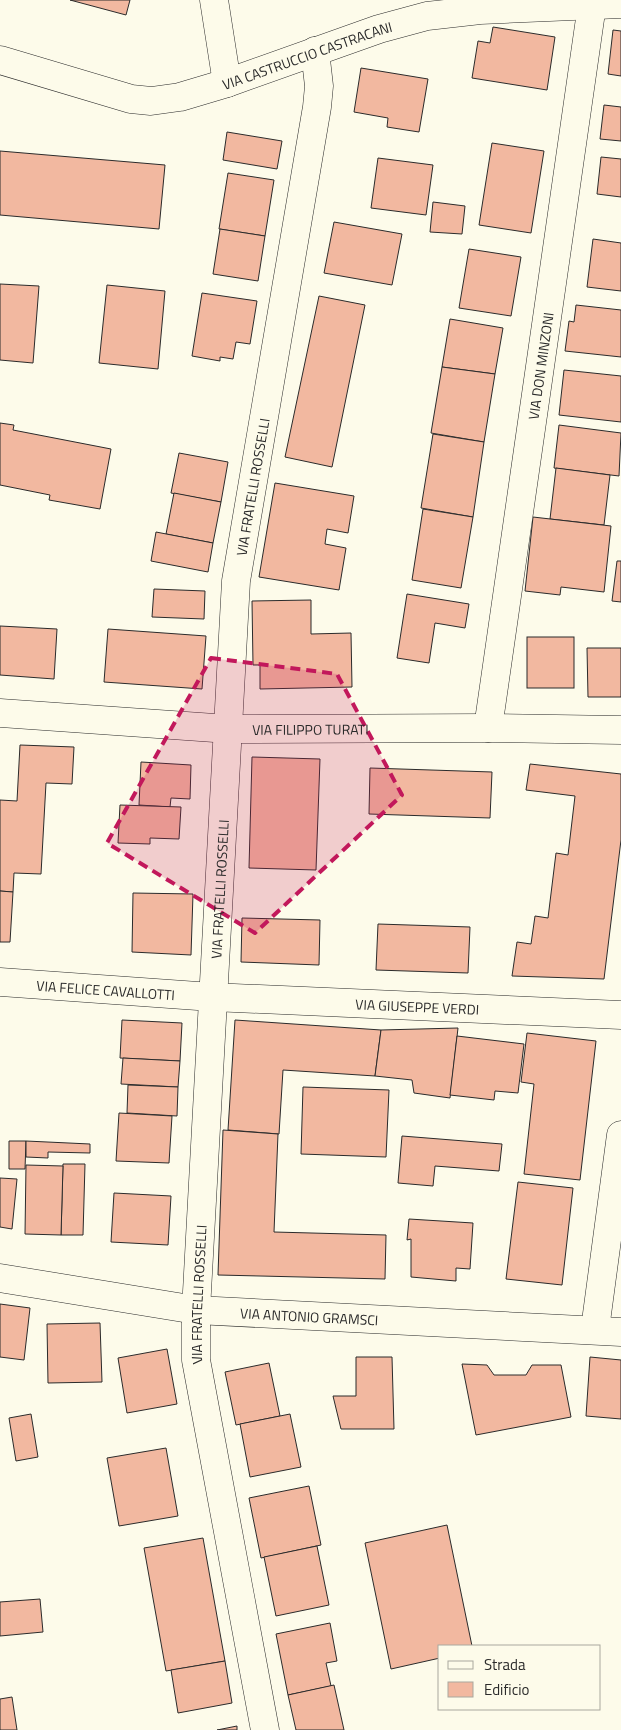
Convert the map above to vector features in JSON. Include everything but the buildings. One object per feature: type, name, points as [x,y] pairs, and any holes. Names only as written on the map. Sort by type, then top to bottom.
[{"type":"street","points":[[214,0],[227,83]]},
{"type":"street","name":"VIA DON MINZONI","points":[[488,728],[592,4]]},
{"type":"street","name":"VIA CASTRUCCIO CASTRACANI","points":[[0,60],[131,100],[151,100],[180,96],[227,83],[315,51],[427,16],[480,10],[621,4]]},
{"type":"street","name":"VIA FRATELLI ROSSELLI","points":[[265,1730],[196,1360],[196,1310],[236,581],[317,106],[319,86],[315,51]]},
{"type":"street","name":"VIA FILIPPO TURATI","points":[[0,713],[229,729],[488,728],[621,730]]},
{"type":"street","name":"VIA FELICE CAVALLOTTI","points":[[0,982],[212,996]]},
{"type":"street","name":"VIA GIUSEPPE VERDI","points":[[212,996],[621,1015]]},
{"type":"street","points":[[608,1331],[621,1135]]},
{"type":"street","name":"VIA ANTONIO GRAMSCI","points":[[0,1278],[196,1310],[608,1331]]},
{"type":"highlighted area","points":[[211,658],[337,674],[402,795],[255,933],[107,843]]}]
